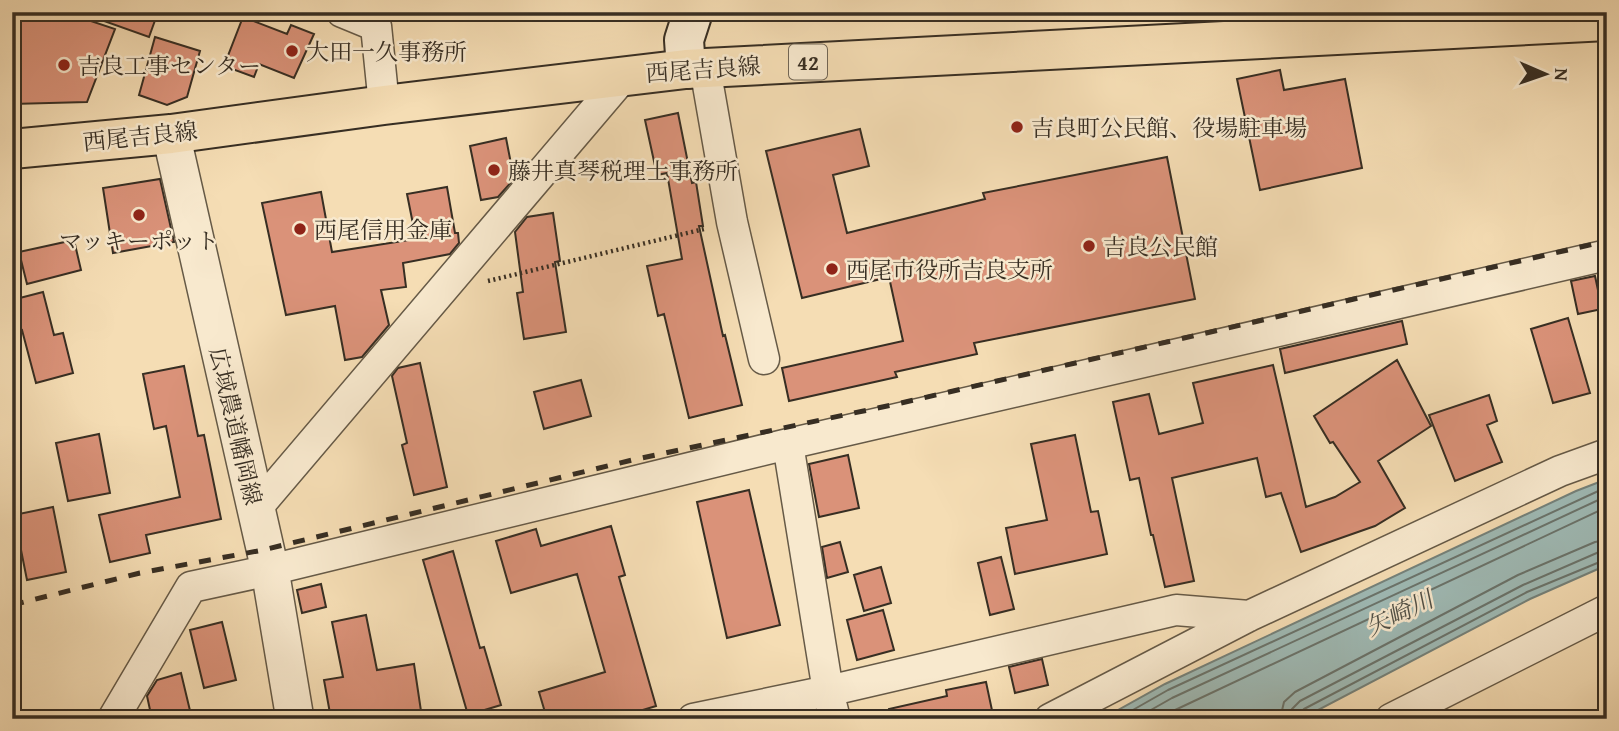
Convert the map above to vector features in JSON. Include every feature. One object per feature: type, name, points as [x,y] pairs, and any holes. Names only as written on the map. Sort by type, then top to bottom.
[{"type":"main road","points":[[694,12],[684,40],[695,69]]},
{"type":"main road","name":"西尾吉良線","points":[[12,149],[171,134],[624,75],[695,69],[1334,25],[1607,21]]},
{"type":"street","points":[[342,12],[376,26],[384,105]]},
{"type":"street","points":[[695,69],[764,359]]},
{"type":"street","points":[[255,510],[624,75]]},
{"type":"street","name":"広域農道幡岡線","points":[[171,134],[270,570],[295,719]]},
{"type":"street","points":[[113,719],[191,587],[788,444],[1607,255]]},
{"type":"street","points":[[788,444],[832,705]]},
{"type":"street","points":[[1050,719],[1249,616],[1560,471],[1607,454]]},
{"type":"street","points":[[693,719],[832,705],[1176,610],[1249,616]]},
{"type":"street","points":[[1391,719],[1607,610]]},
{"type":"path","points":[[440,292],[588,259],[732,222]]},
{"type":"water","name":"矢崎川","points":[[1607,479],[1607,565],[1530,599],[1301,719],[1102,719],[1165,684],[1576,491]]},
{"type":"building","name":"吉良工事センター","points":[[44,12],[64,12],[115,29],[87,102],[12,104],[12,22],[42,18]]},
{"type":"building","points":[[88,12],[158,12],[149,37],[87,15]]},
{"type":"building","points":[[243,17],[287,34],[291,25],[314,34],[294,78],[259,64],[254,77],[224,66]]},
{"type":"building","points":[[155,37],[200,51],[187,97],[167,105],[139,95]]},
{"type":"building","points":[[1280,70],[1284,90],[1345,79],[1362,168],[1260,190],[1237,79]]},
{"type":"building","points":[[678,113],[692,183],[696,182],[703,226],[699,226],[723,336],[725,335],[742,405],[689,418],[664,314],[658,316],[647,266],[682,259],[667,173],[657,175],[645,120]]},
{"type":"building","points":[[860,129],[869,166],[833,175],[847,233],[985,199],[983,193],[1167,157],[1195,299],[974,343],[977,354],[895,372],[897,377],[789,401],[782,368],[903,341],[889,277],[802,298],[766,151]]},
{"type":"building","name":"藤井真琴税理士事務所","points":[[506,138],[514,179],[498,197],[481,200],[470,146]]},
{"type":"building","name":"マッキーポット","points":[[160,179],[174,242],[113,253],[103,188]]},
{"type":"building","points":[[447,187],[459,243],[450,254],[403,263],[406,287],[381,290],[389,325],[362,357],[345,360],[335,306],[286,315],[262,203],[321,192],[332,252],[416,239],[407,194]]},
{"type":"building","points":[[553,213],[560,261],[555,262],[566,332],[524,339],[517,293],[523,292],[515,232],[527,217]]},
{"type":"building","points":[[74,240],[81,270],[27,284],[19,252]]},
{"type":"building","points":[[1595,276],[1602,309],[1578,314],[1571,281]]},
{"type":"building","points":[[43,292],[54,335],[63,333],[73,373],[36,383],[12,300]]},
{"type":"building","points":[[1568,318],[1590,393],[1553,403],[1531,329]]},
{"type":"building","points":[[1402,321],[1407,344],[1285,373],[1280,349]]},
{"type":"building","points":[[1397,360],[1431,426],[1378,461],[1405,508],[1375,526],[1301,552],[1281,493],[1266,497],[1257,458],[1172,478],[1194,581],[1165,587],[1139,478],[1130,480],[1113,402],[1149,394],[1159,434],[1203,423],[1193,383],[1273,365],[1306,507],[1335,497],[1360,482],[1333,442],[1330,443],[1314,416]]},
{"type":"building","points":[[420,363],[447,487],[414,495],[402,445],[407,443],[392,376],[398,368]]},
{"type":"building","points":[[184,366],[198,436],[204,435],[221,519],[146,535],[150,553],[110,562],[99,515],[180,497],[166,426],[154,429],[143,374]]},
{"type":"building","points":[[581,380],[591,416],[544,429],[534,392]]},
{"type":"building","points":[[1489,395],[1497,421],[1487,425],[1502,462],[1455,481],[1429,415]]},
{"type":"building","points":[[99,434],[110,493],[68,501],[56,443]]},
{"type":"building","points":[[1075,435],[1091,512],[1098,511],[1107,554],[1015,574],[1006,528],[1047,520],[1031,444]]},
{"type":"building","points":[[848,455],[859,508],[819,517],[809,464]]},
{"type":"building","points":[[749,490],[780,625],[727,638],[697,502]]},
{"type":"building","points":[[53,507],[66,572],[27,580],[14,515]]},
{"type":"building","points":[[611,526],[625,575],[619,577],[656,706],[613,719],[547,719],[539,692],[605,672],[577,574],[511,593],[496,541],[536,529],[541,546]]},
{"type":"building","points":[[840,542],[848,572],[827,578],[822,547]]},
{"type":"building","points":[[453,551],[480,648],[484,647],[501,705],[468,715],[423,560]]},
{"type":"building","points":[[1001,557],[1014,609],[990,615],[978,563]]},
{"type":"building","points":[[881,567],[891,603],[864,611],[854,575]]},
{"type":"building","points":[[321,584],[326,607],[302,613],[297,590]]},
{"type":"building","points":[[883,610],[894,650],[857,660],[847,620]]},
{"type":"building","points":[[366,615],[377,670],[414,664],[421,711],[376,719],[331,719],[324,680],[343,677],[332,622]]},
{"type":"building","points":[[222,622],[236,680],[204,688],[190,630]]},
{"type":"building","points":[[1042,659],[1048,685],[1015,693],[1009,667]]},
{"type":"building","points":[[181,673],[192,719],[152,719],[147,696],[157,680]]},
{"type":"building","points":[[986,682],[993,715],[974,719],[890,719],[889,709],[947,696],[946,690]]},
{"type":"railway","points":[[12,605],[140,573],[263,550],[632,460],[901,403],[1607,241]]},
{"type":"place","name":"大田一久事務所","points":[[292,51]]},
{"type":"place","name":"吉良工事センター","points":[[64,65]]},
{"type":"place","name":"吉良町公民館、役場駐車場","points":[[1017,127]]},
{"type":"place","name":"藤井真琴税理士事務所","points":[[494,170]]},
{"type":"place","name":"マッキーポット","points":[[139,215]]},
{"type":"place","name":"西尾信用金庫","points":[[300,229]]},
{"type":"place","name":"吉良公民館","points":[[1089,246]]},
{"type":"place","name":"西尾市役所吉良支所","points":[[832,269]]}]
